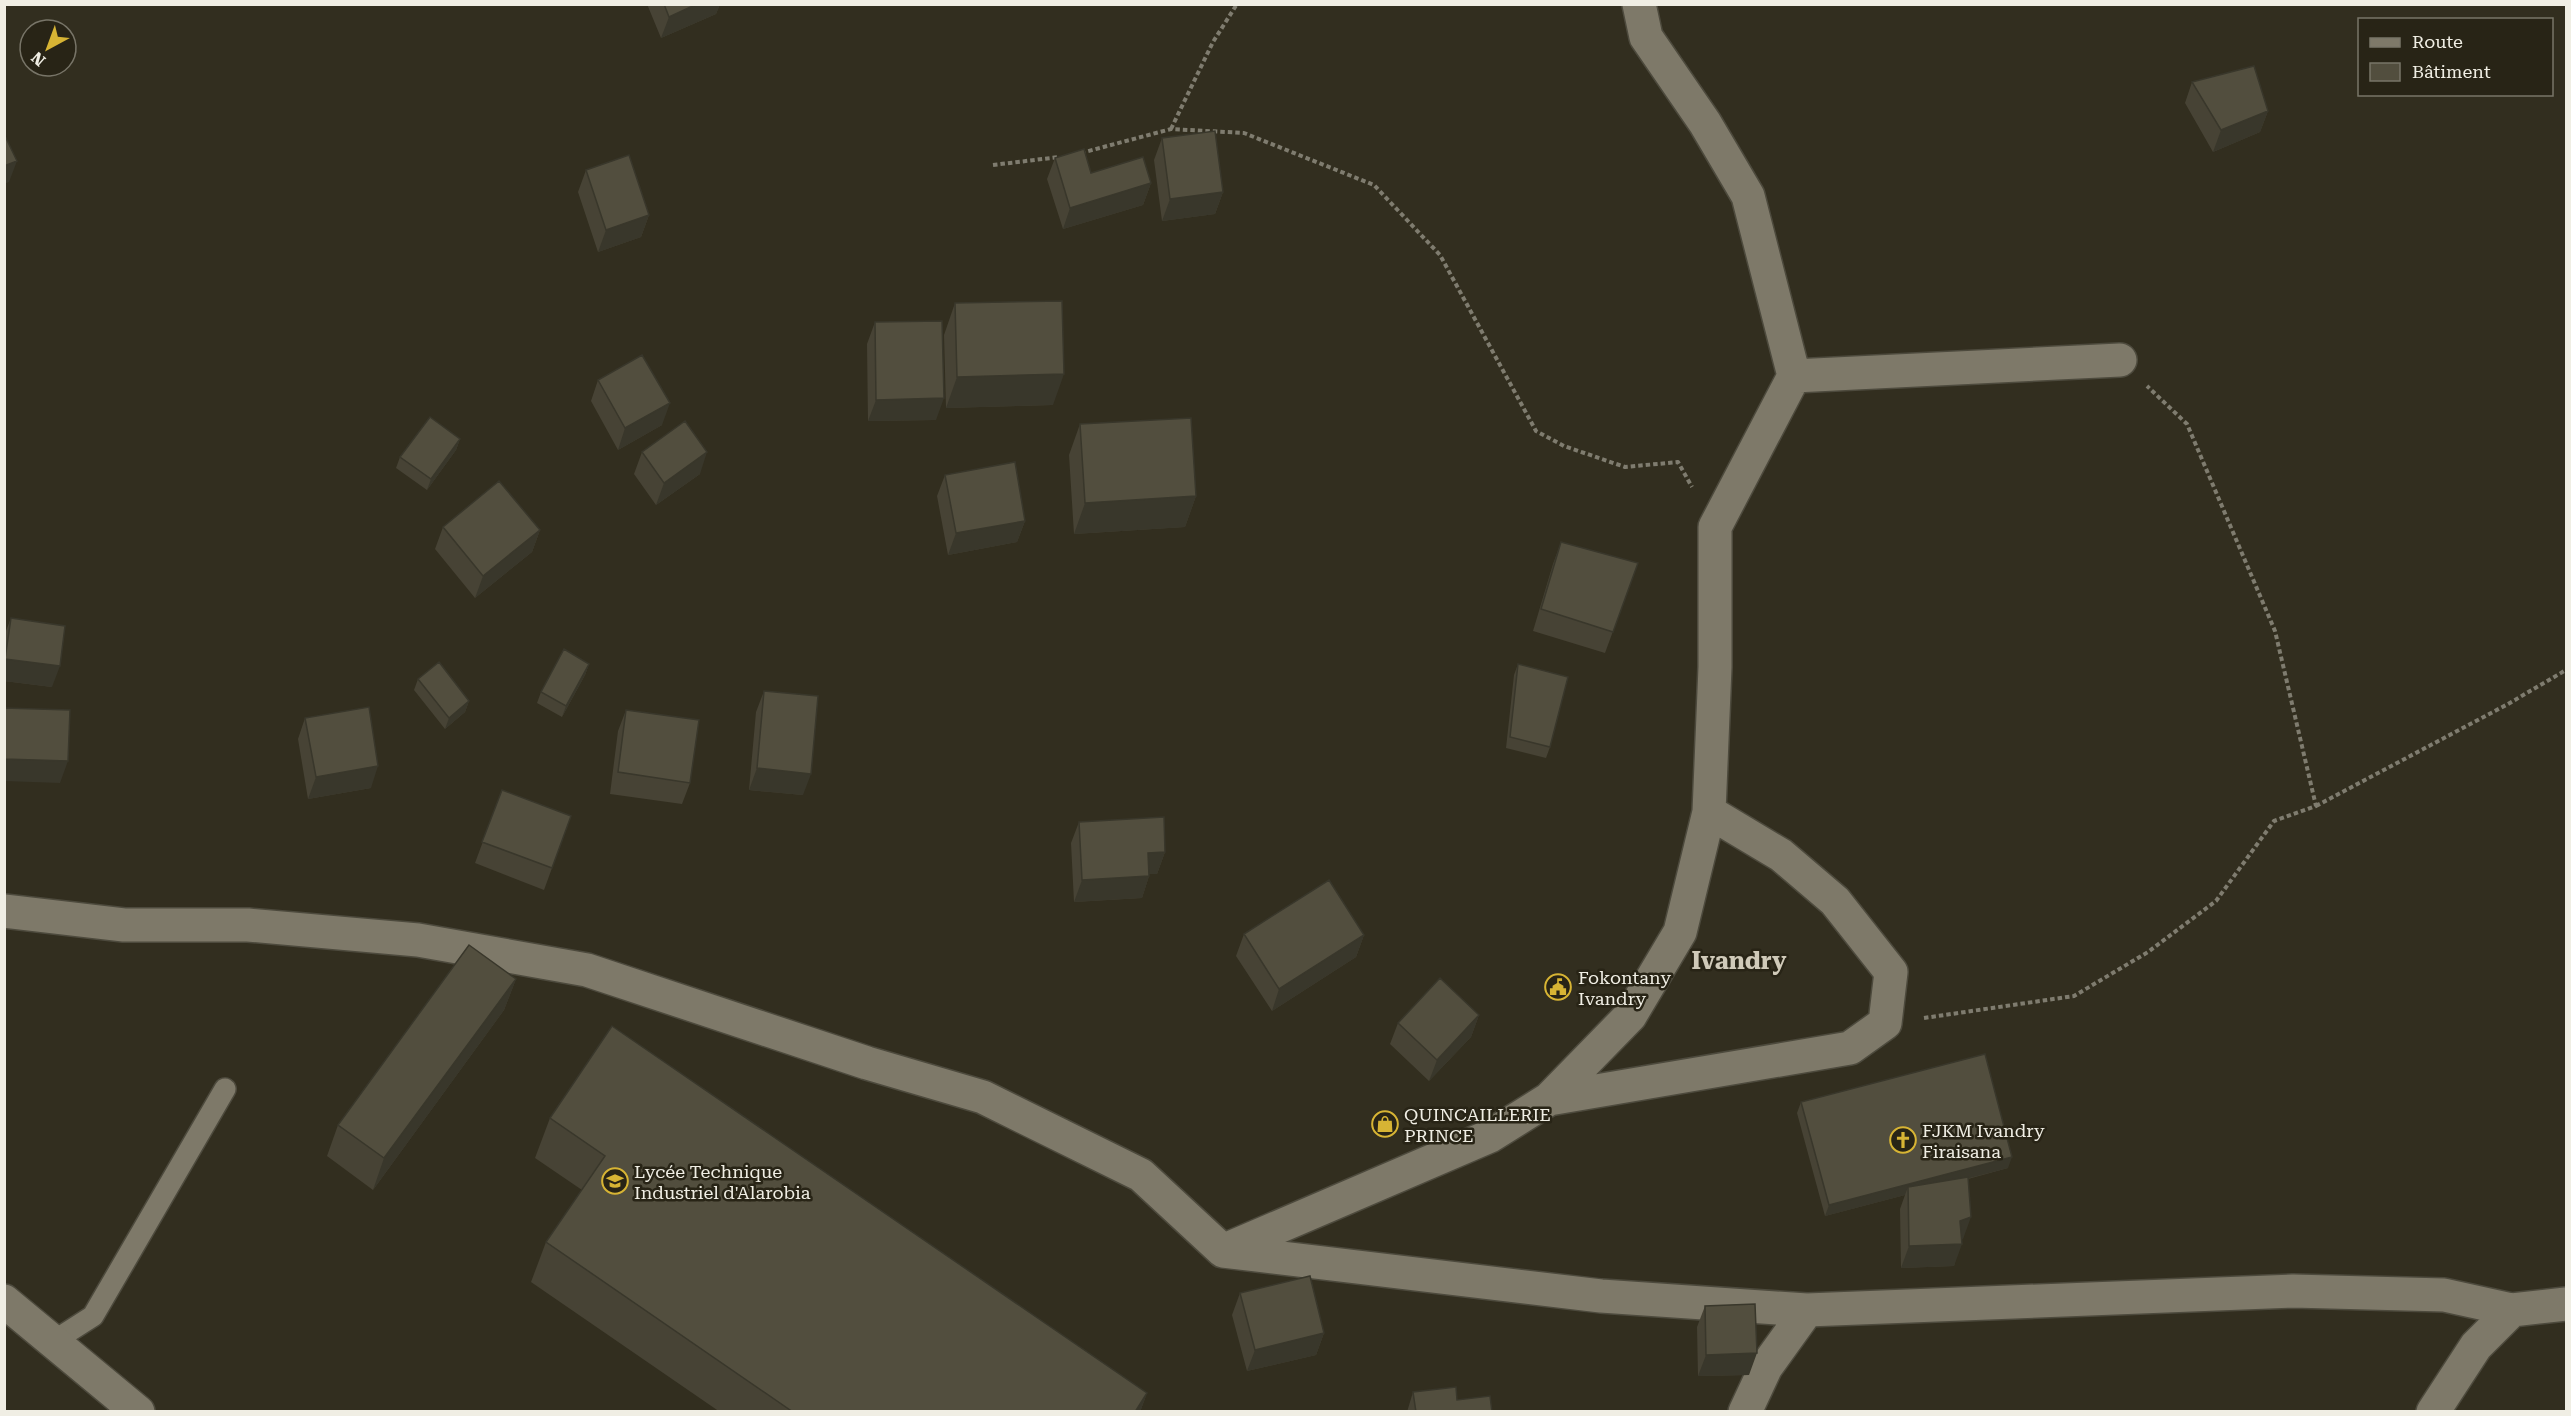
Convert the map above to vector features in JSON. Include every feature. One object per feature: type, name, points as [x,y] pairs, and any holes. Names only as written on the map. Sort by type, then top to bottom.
[{"type":"street","points":[[1223,1251],[1490,1136],[1549,1099],[1630,1016],[1680,932],[1709,812],[1715,667],[1715,526],[1794,376],[1748,196],[1705,123],[1646,37],[1639,4]]},
{"type":"street","points":[[1794,376],[2117,361]]},
{"type":"street","points":[[1549,1099],[1850,1048],[1885,1023],[1891,972],[1835,901],[1781,855],[1709,812]]},
{"type":"street","points":[[4,911],[124,924],[248,925],[418,940],[587,970],[867,1064],[983,1097],[1141,1175],[1223,1251],[1601,1296],[1807,1310],[2293,1291],[2444,1295],[2512,1310],[2566,1304]]},
{"type":"street","points":[[4,1301],[138,1412]]},
{"type":"street","points":[[1745,1412],[1766,1367],[1807,1310]]},
{"type":"street","points":[[2433,1412],[2476,1346],[2512,1310]]},
{"type":"lane","points":[[54,1341],[93,1316],[225,1089]]},
{"type":"path","points":[[1171,129],[1212,42],[1237,4]]},
{"type":"path","points":[[1072,156],[1171,129],[1244,133],[1374,185],[1440,255],[1536,431],[1564,446],[1624,467],[1678,462],[1715,526]]},
{"type":"path","points":[[993,165],[1061,157]]},
{"type":"path","points":[[2117,361],[2159,395],[2187,424],[2275,631],[2316,806]]},
{"type":"path","points":[[1885,1023],[2074,996],[2148,952],[2216,901],[2274,821],[2316,806],[2508,704],[2566,670]]},
{"type":"building","points":[[664,4],[697,4],[669,17]]},
{"type":"building","points":[[2254,66],[2268,111],[2221,130],[2192,82]]},
{"type":"building","points":[[1215,131],[1223,192],[1170,199],[1162,138]]},
{"type":"building","points":[[4,134],[17,161],[4,166]]},
{"type":"building","points":[[1084,149],[1091,173],[1143,157],[1151,183],[1070,208],[1055,158]]},
{"type":"building","points":[[629,155],[649,215],[606,230],[586,170]]},
{"type":"building","points":[[1062,301],[1064,374],[957,377],[955,303]]},
{"type":"building","points":[[942,321],[944,398],[876,400],[875,322]]},
{"type":"building","points":[[642,355],[670,403],[625,428],[598,380]]},
{"type":"building","points":[[430,417],[460,439],[431,479],[400,457]]},
{"type":"building","points":[[1191,418],[1196,496],[1085,503],[1080,424]]},
{"type":"building","points":[[685,421],[707,452],[664,483],[642,452]]},
{"type":"building","points":[[1015,462],[1025,521],[956,533],[945,475]]},
{"type":"building","points":[[499,481],[540,530],[483,576],[443,527]]},
{"type":"building","points":[[1561,542],[1638,563],[1613,632],[1541,609]]},
{"type":"building","points":[[11,618],[65,626],[60,666],[5,659]]},
{"type":"building","points":[[564,649],[589,664],[566,706],[541,692]]},
{"type":"building","points":[[439,662],[469,701],[449,718],[418,679]]},
{"type":"building","points":[[1518,664],[1568,677],[1550,747],[1510,737]]},
{"type":"building","points":[[764,691],[818,696],[811,774],[757,768]]},
{"type":"building","points":[[369,707],[378,766],[316,777],[305,718]]},
{"type":"building","points":[[4,708],[70,710],[68,761],[4,759]]},
{"type":"building","points":[[626,710],[699,720],[690,783],[618,772]]},
{"type":"building","points":[[502,790],[571,816],[552,868],[482,842]]},
{"type":"building","points":[[1164,817],[1165,852],[1148,853],[1149,876],[1082,880],[1079,822]]},
{"type":"building","points":[[1329,880],[1364,935],[1279,989],[1244,934]]},
{"type":"building","points":[[469,945],[516,979],[384,1158],[338,1125]]},
{"type":"building","points":[[1440,978],[1479,1015],[1437,1060],[1398,1023]]},
{"type":"building","points":[[612,1026],[1147,1393],[1135,1412],[793,1412],[546,1242],[605,1156],[550,1118]]},
{"type":"building","name":"FJKM Ivandry Firaisana","points":[[1985,1054],[2012,1157],[1829,1205],[1801,1102]]},
{"type":"building","points":[[1968,1177],[1971,1217],[1960,1221],[1962,1244],[1909,1246],[1908,1187]]},
{"type":"building","points":[[1310,1276],[1324,1333],[1255,1350],[1240,1293]]},
{"type":"building","points":[[1755,1304],[1757,1353],[1706,1355],[1705,1306]]},
{"type":"building","points":[[1456,1387],[1457,1400],[1490,1396],[1492,1412],[1416,1412],[1413,1392]]},
{"type":"place","name":"Fokontany Ivandry","points":[[1558,987]]},
{"type":"place","name":"QUINCAILLERIE PRINCE","points":[[1385,1124]]},
{"type":"place","name":"FJKM Ivandry Firaisana","points":[[1903,1140]]},
{"type":"place","name":"Lycée Technique Industriel d'Alarobia","points":[[615,1181]]},
{"type":"district","name":"Ivandry","points":[[1739,961]]}]
